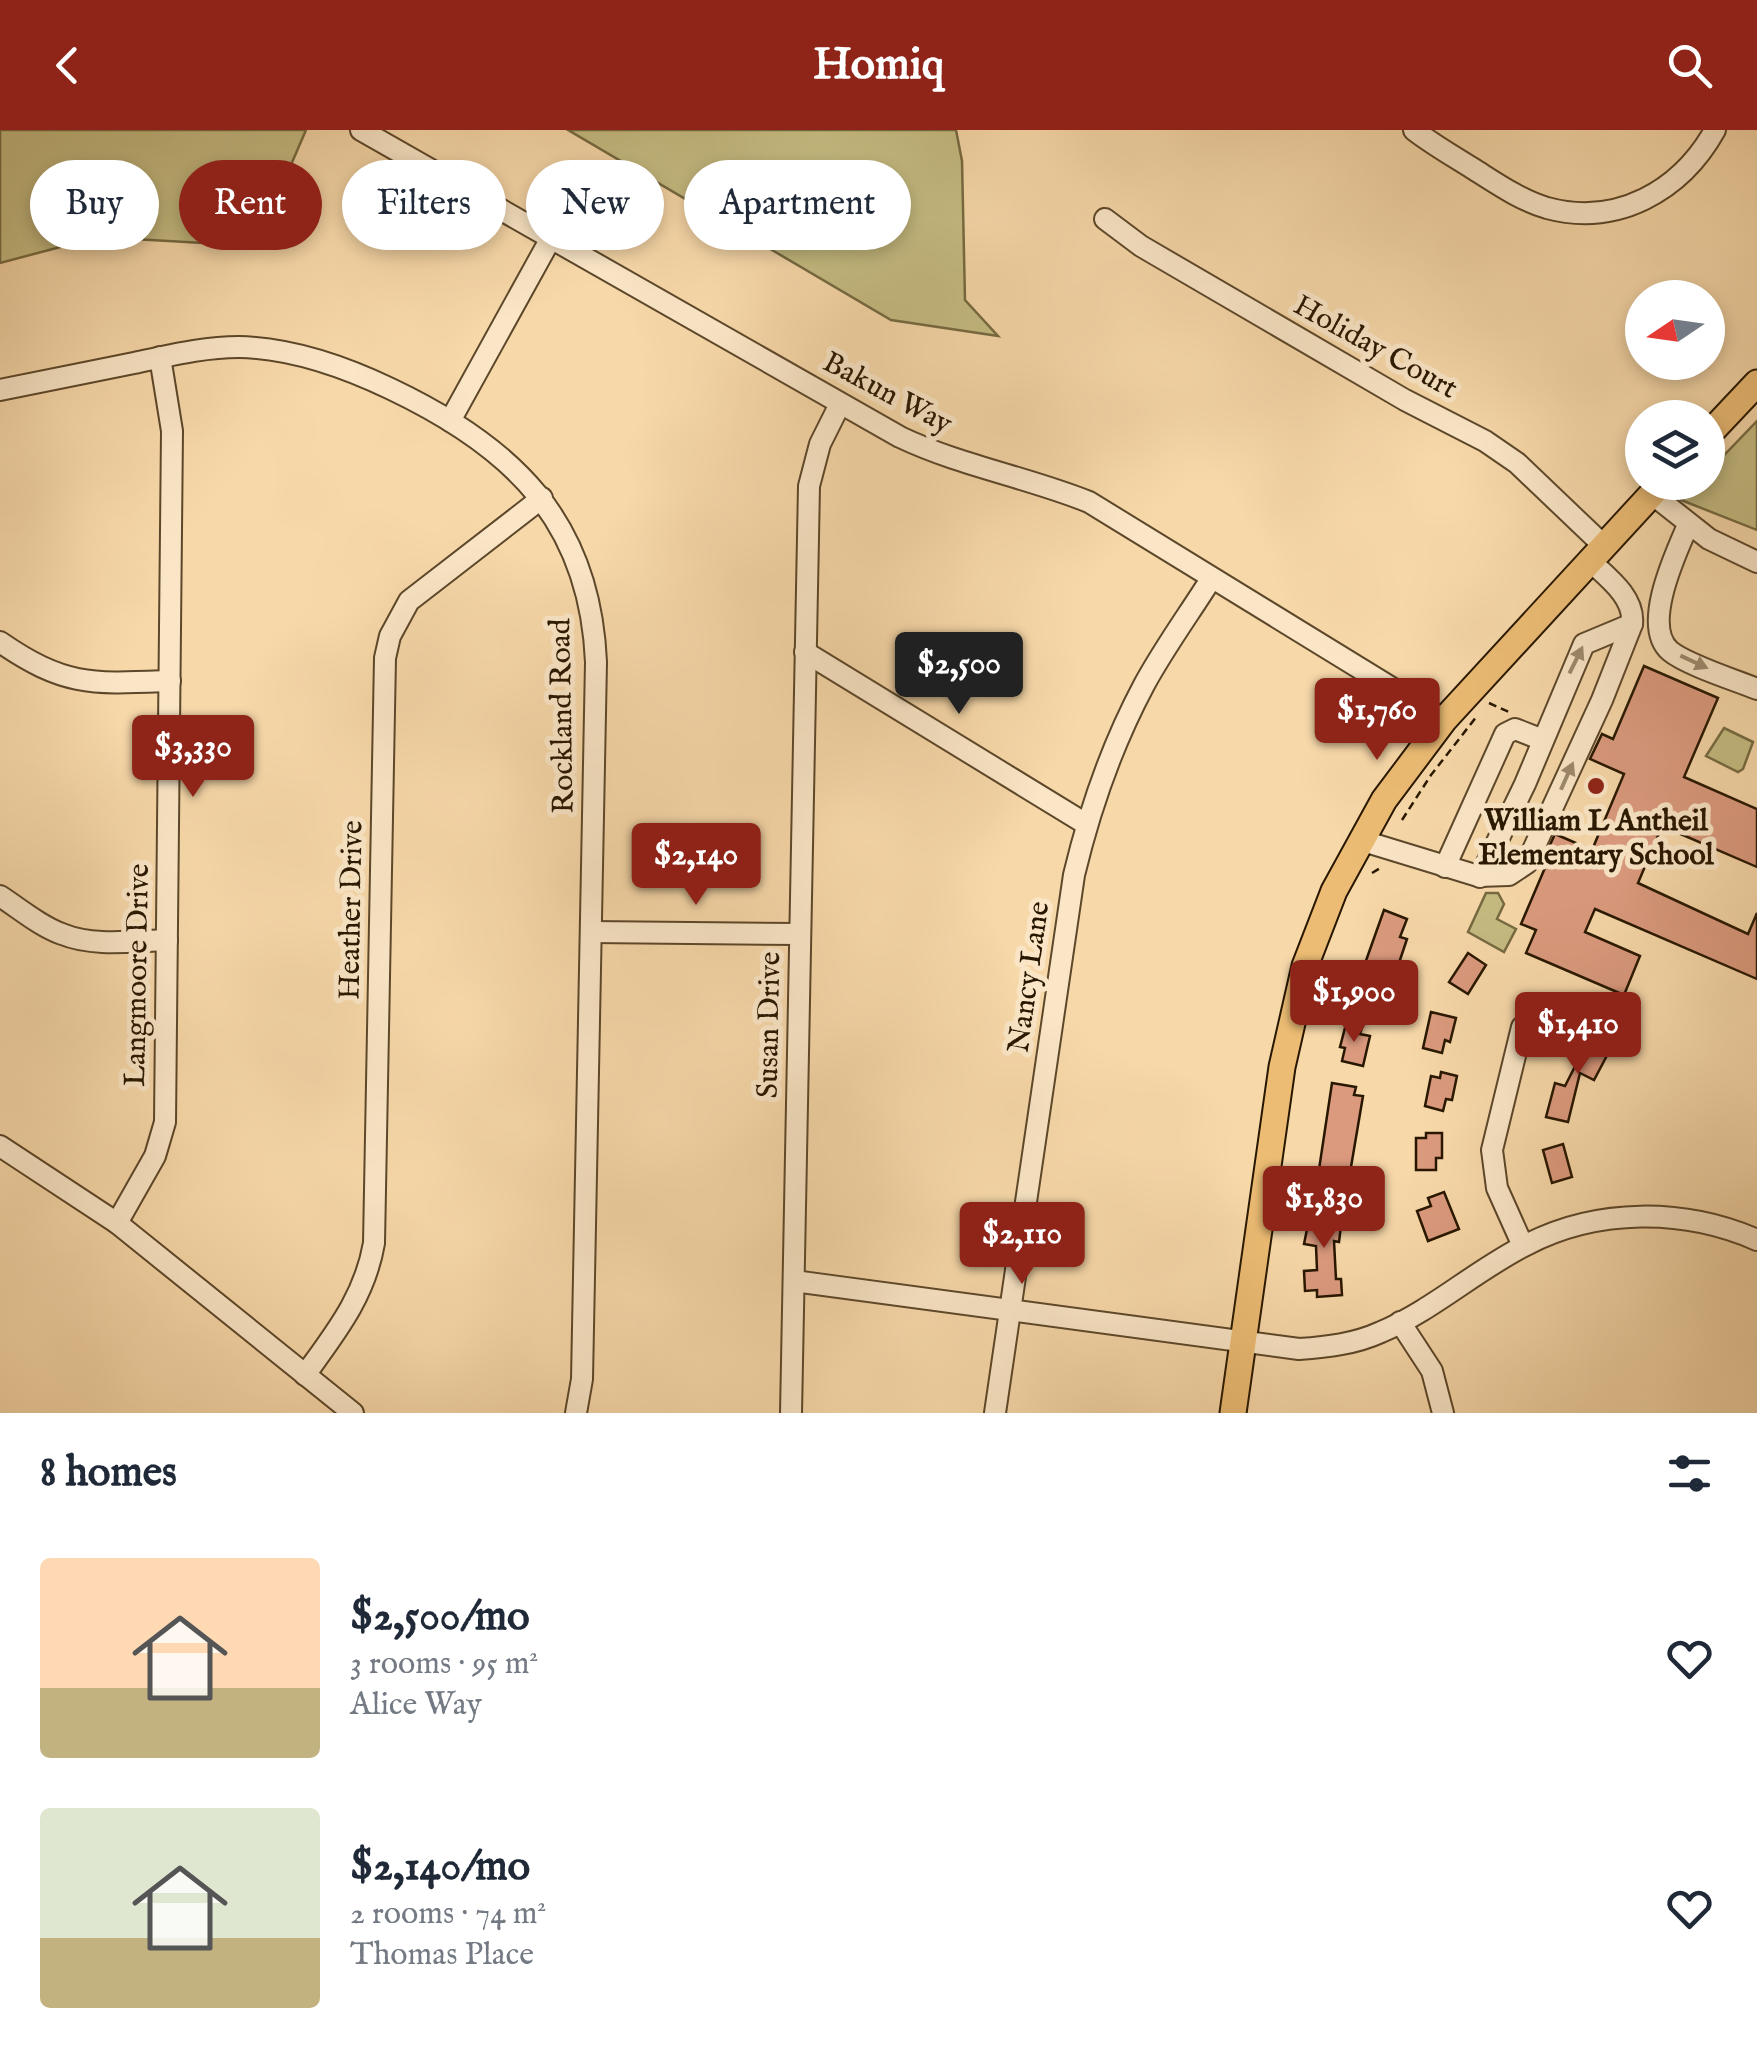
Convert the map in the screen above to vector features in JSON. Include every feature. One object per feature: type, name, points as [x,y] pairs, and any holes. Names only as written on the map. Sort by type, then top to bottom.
[{"type":"main road","points":[[1725,417],[1757,383]]},
{"type":"main road","points":[[1233,1413],[1293,1010],[1320,922],[1384,800],[1444,720],[1596,552],[1654,500]]},
{"type":"street","name":"Bakun Way","points":[[361,130],[526,224]]},
{"type":"street","points":[[1414,130],[1522,199],[1546,208],[1590,213],[1634,204],[1657,194],[1692,165],[1715,130]]},
{"type":"street","name":"Holiday Court","points":[[1105,219],[1141,246],[1485,441],[1516,463],[1596,552],[1629,603],[1634,613],[1632,624]]},
{"type":"street","points":[[450,421],[544,250]]},
{"type":"street","name":"Bakun Way","points":[[572,250],[930,452],[1053,487],[1090,502],[1444,720]]},
{"type":"street","name":"Rockland Road","points":[[0,390],[236,347],[300,354],[373,381],[450,421],[504,457],[542,498],[572,549],[590,602],[595,634],[582,1379],[576,1413]]},
{"type":"street","name":"Langmoore Drive","points":[[117,1223],[156,1156],[162,1138],[172,432],[160,358]]},
{"type":"street","name":"Susan Drive","points":[[791,1413],[808,486],[820,444],[840,404]]},
{"type":"street","name":"Heather Drive","points":[[305,1375],[362,1291],[374,1242],[384,678],[390,636],[398,618],[420,590],[542,498]]},
{"type":"street","points":[[1665,500],[1708,540],[1757,562]]},
{"type":"street","points":[[1688,525],[1661,599],[1660,633],[1669,650],[1757,690]]},
{"type":"street","name":"Nancy Lane","points":[[994,1413],[1074,874],[1086,824],[1114,746],[1146,681],[1212,579]]},
{"type":"street","points":[[1480,876],[1584,644],[1632,624]]},
{"type":"street","points":[[1360,840],[1480,876],[1509,875],[1527,863],[1632,624]]},
{"type":"street","points":[[0,642],[34,666],[77,681],[170,681]]},
{"type":"street","points":[[805,652],[1086,824]]},
{"type":"street","points":[[1445,867],[1505,734],[1515,729],[1542,740]]},
{"type":"street","points":[[0,896],[44,926],[76,939],[166,940]]},
{"type":"street","points":[[591,932],[800,934]]},
{"type":"street","points":[[1522,1027],[1492,1150],[1497,1188],[1523,1246]]},
{"type":"street","points":[[0,1146],[117,1223],[353,1413]]},
{"type":"street","points":[[794,1281],[1299,1350],[1331,1347],[1382,1332],[1523,1246],[1590,1222],[1650,1216],[1711,1224],[1757,1240]]},
{"type":"street","points":[[1400,1322],[1432,1372],[1444,1413]]},
{"type":"path","points":[[1488,702],[1494,694]]},
{"type":"path","points":[[1402,820],[1477,716]]},
{"type":"shaded area","points":[[0,130],[306,130],[293,160],[179,160],[179,242],[159,240],[159,160],[30,160],[30,250],[49,250],[0,263]]},
{"type":"shaded area","points":[[568,130],[956,130],[962,161],[965,300],[998,336],[891,320],[772,250],[911,250],[911,160],[684,160],[684,198],[664,186],[664,160],[619,160]]},
{"type":"shaded area","points":[[1757,421],[1757,530],[1681,500],[1725,500],[1725,454]]},
{"type":"shaded area","points":[[1724,728],[1753,742],[1743,769],[1738,772],[1706,756]]},
{"type":"shaded area","points":[[1486,893],[1498,893],[1504,904],[1497,919],[1516,929],[1504,952],[1468,932]]},
{"type":"building","points":[[1644,666],[1718,698],[1684,777],[1757,809],[1757,867],[1662,826],[1638,883],[1748,934],[1757,913],[1757,979],[1595,909],[1585,932],[1640,956],[1624,995],[1526,953],[1536,930],[1521,924],[1553,849],[1549,847],[1555,834],[1592,850],[1624,774],[1590,759],[1602,734],[1613,739]]},
{"type":"building","points":[[1384,910],[1407,919],[1400,937],[1407,939],[1385,1005],[1368,1000],[1366,1005],[1352,1000]]},
{"type":"building","points":[[1468,953],[1486,965],[1468,994],[1449,982]]},
{"type":"building","points":[[1431,1012],[1456,1018],[1450,1042],[1445,1040],[1442,1053],[1423,1048]]},
{"type":"building","points":[[1346,1024],[1362,1028],[1360,1034],[1370,1036],[1363,1066],[1342,1061],[1345,1048],[1340,1047]]},
{"type":"building","points":[[1592,1033],[1613,1044],[1594,1080],[1580,1073],[1568,1122],[1546,1117],[1555,1083],[1565,1086]]},
{"type":"building","points":[[1441,1072],[1457,1076],[1452,1100],[1446,1099],[1443,1111],[1425,1106],[1431,1076],[1440,1078]]},
{"type":"building","points":[[1332,1083],[1356,1087],[1354,1095],[1363,1096],[1350,1173],[1331,1171],[1331,1177],[1318,1176]]},
{"type":"building","points":[[1426,1133],[1442,1133],[1442,1158],[1436,1158],[1436,1170],[1416,1170],[1416,1138],[1426,1138]]},
{"type":"building","points":[[1563,1144],[1572,1177],[1552,1183],[1543,1150]]},
{"type":"building","points":[[1444,1192],[1459,1229],[1428,1241],[1417,1211],[1431,1206],[1428,1198]]},
{"type":"building","points":[[1312,1205],[1343,1210],[1339,1242],[1334,1241],[1336,1279],[1341,1279],[1342,1295],[1317,1297],[1317,1290],[1305,1291],[1304,1271],[1317,1270],[1316,1246],[1304,1244]]},
{"type":"place","name":"William L Antheil Elementary School","points":[[1596,786]]}]
